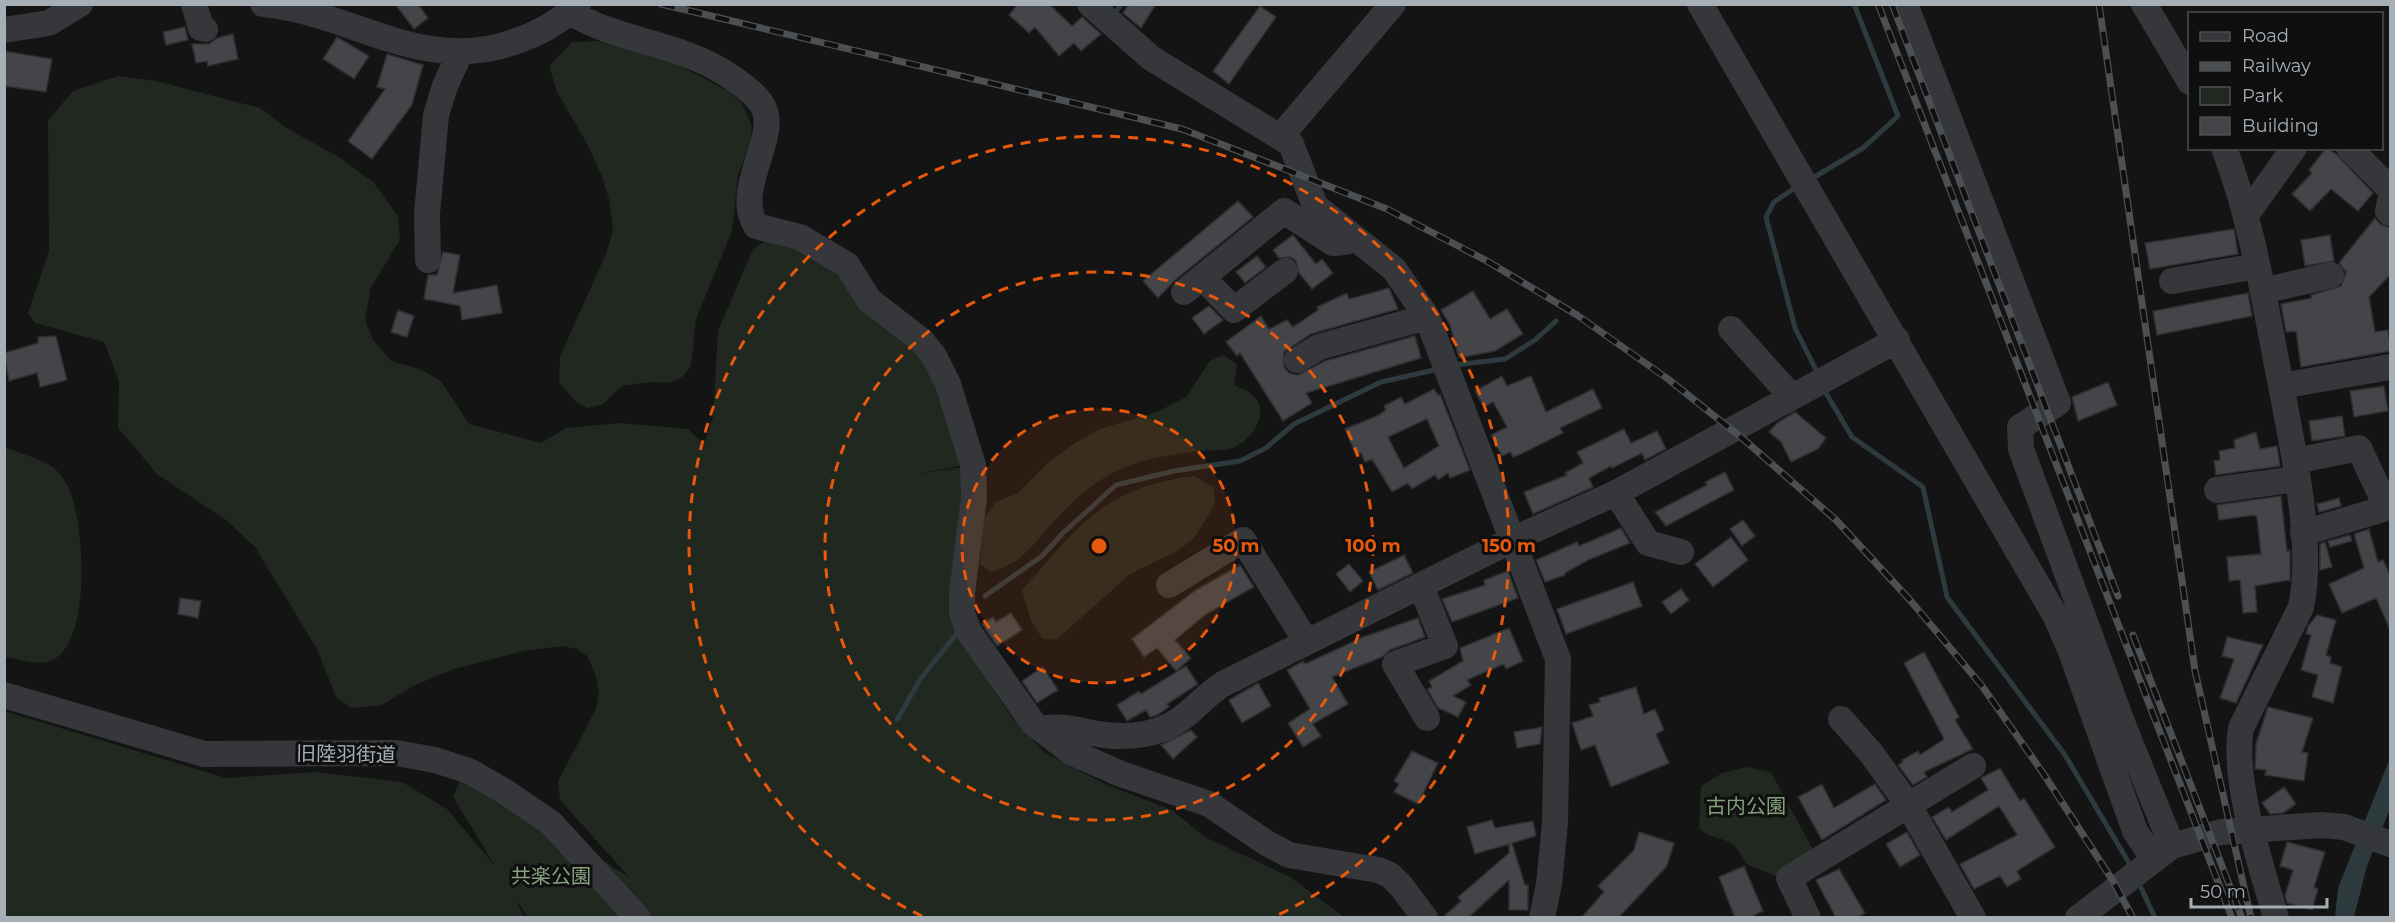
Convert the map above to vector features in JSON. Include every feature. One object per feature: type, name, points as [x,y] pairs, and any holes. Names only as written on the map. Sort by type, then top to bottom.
[{"type":"street","points":[[4,30],[49,23],[80,4]]},
{"type":"street","points":[[194,4],[201,28],[205,28]]},
{"type":"street","points":[[263,4],[298,10],[425,50],[460,53],[498,47],[528,38],[574,8],[593,26],[688,52],[724,72],[749,90],[764,108],[766,122],[749,196],[750,215],[756,226],[800,237],[847,265],[869,300],[922,341],[934,356],[948,384],[973,465],[974,498],[962,613],[969,632],[987,661],[1034,723],[1071,752],[1121,774],[1209,804],[1268,844],[1290,855],[1378,870],[1390,875],[1425,918]]},
{"type":"street","points":[[1090,4],[1151,58],[1291,144],[1315,206],[1394,269],[1427,317],[1558,658],[1555,823],[1549,884],[1542,918]]},
{"type":"street","points":[[1281,136],[1393,4]]},
{"type":"street","points":[[1700,4],[2055,615],[2070,649],[2135,831],[2163,853]]},
{"type":"street","points":[[1905,4],[2058,403],[2020,427],[2021,449],[2125,730],[2163,853]]},
{"type":"street","points":[[2144,4],[2188,79]]},
{"type":"street","points":[[428,260],[427,214],[436,115],[445,86],[460,53]]},
{"type":"street","points":[[2225,150],[2241,192],[2260,278],[2296,470],[2303,533],[2305,590],[2301,607],[2241,728],[2238,745],[2252,830],[2276,918]]},
{"type":"street","points":[[2246,215],[2293,150]]},
{"type":"street","points":[[2351,150],[2391,189]]},
{"type":"street","points":[[2391,201],[2388,211],[2391,213]]},
{"type":"street","points":[[1285,271],[1234,310],[1193,285],[1284,211],[1333,243],[1357,240]]},
{"type":"street","points":[[2172,281],[2331,275]]},
{"type":"street","points":[[1297,360],[1319,347],[1427,317]]},
{"type":"street","points":[[1731,329],[1792,397]]},
{"type":"street","points":[[1041,729],[1057,726],[1124,737],[1176,723],[1205,696],[1223,684],[1306,641],[1616,493],[1897,340]]},
{"type":"street","points":[[2281,386],[2391,367]]},
{"type":"street","points":[[2217,490],[2296,470],[2358,448],[2389,507],[2303,533]]},
{"type":"street","points":[[1616,493],[1648,543],[1681,552]]},
{"type":"street","points":[[1169,585],[1243,540],[1306,641]]},
{"type":"street","points":[[1422,586],[1445,646],[1395,663],[1427,718]]},
{"type":"street","name":"旧陸羽街道","points":[[4,695],[204,754],[397,753],[435,760],[469,771],[504,790],[551,824],[638,918]]},
{"type":"street","points":[[1841,720],[1871,753],[1910,806],[1973,918]]},
{"type":"street","points":[[1809,918],[1789,878],[1973,766]]},
{"type":"street","points":[[2078,918],[2163,853],[2221,832],[2321,825],[2344,827],[2391,844]]},
{"type":"green space","points":[[599,41],[673,62],[728,91],[742,103],[752,127],[750,146],[738,174],[732,231],[696,319],[691,366],[682,377],[669,383],[651,382],[622,386],[603,404],[587,408],[576,402],[559,382],[560,356],[606,254],[613,230],[610,203],[603,179],[589,147],[557,92],[549,66],[572,42]]},
{"type":"green space","name":"共楽公園","points":[[118,76],[156,81],[260,108],[288,129],[339,157],[373,182],[398,216],[400,240],[371,287],[365,320],[373,340],[391,361],[420,369],[441,381],[469,424],[541,443],[566,428],[620,423],[688,429],[704,444],[713,417],[718,331],[753,249],[768,239],[803,247],[847,275],[933,368],[968,464],[918,474],[969,466],[957,634],[1012,718],[1044,752],[1107,785],[1172,810],[1205,837],[1290,877],[1344,917],[528,918],[517,900],[523,917],[5,917],[4,711],[226,778],[316,772],[402,782],[447,809],[495,866],[453,797],[465,770],[630,878],[560,800],[558,781],[596,709],[599,693],[596,677],[588,657],[577,649],[563,646],[524,651],[454,669],[413,686],[382,705],[352,708],[336,697],[317,649],[255,547],[226,520],[158,475],[118,428],[119,381],[104,342],[35,323],[28,313],[49,251],[48,120],[73,91]]},
{"type":"green space","points":[[1223,355],[1237,364],[1234,385],[1253,395],[1260,407],[1258,422],[1243,442],[1229,449],[1201,451],[1136,463],[1112,473],[1083,493],[1020,558],[990,572],[980,564],[984,518],[996,502],[1018,493],[1048,463],[1075,443],[1100,429],[1157,412],[1186,397],[1210,361]]},
{"type":"green space","points":[[4,447],[54,468],[68,486],[75,507],[81,554],[79,607],[74,630],[66,648],[48,662],[36,663],[5,657]]},
{"type":"green space","points":[[1195,476],[1214,488],[1215,504],[1194,538],[1179,550],[1130,574],[1056,640],[1042,638],[1031,621],[1022,590],[1060,547],[1096,513],[1115,500],[1138,489],[1164,481]]},
{"type":"green space","name":"古内公園","points":[[1746,767],[1771,772],[1817,857],[1778,877],[1746,864],[1740,853],[1729,842],[1699,828],[1701,786],[1722,773]]},
{"type":"shaded area","points":[[2390,758],[2390,809],[2367,866],[2354,917],[2335,918],[2338,888]]},
{"type":"building","points":[[395,4],[418,4],[428,18],[414,29]]},
{"type":"building","points":[[1018,4],[1049,4],[1072,26],[1082,17],[1101,34],[1081,51],[1074,43],[1059,56],[1035,27],[1029,33],[1009,15]]},
{"type":"building","points":[[1129,4],[1156,4],[1141,28],[1123,13]]},
{"type":"building","points":[[1260,6],[1276,17],[1229,84],[1213,71]]},
{"type":"building","points":[[185,27],[188,40],[166,45],[163,32]]},
{"type":"building","points":[[233,34],[238,59],[208,66],[207,61],[196,63],[192,44],[209,44],[217,38]]},
{"type":"building","points":[[337,37],[369,56],[354,79],[323,59]]},
{"type":"building","points":[[4,51],[52,59],[46,92],[4,86]]},
{"type":"building","points":[[387,54],[423,65],[412,105],[372,159],[348,141],[385,89],[377,87]]},
{"type":"building","points":[[2324,150],[2329,150],[2336,154],[2373,193],[2358,211],[2331,189],[2310,211],[2292,194],[2312,173],[2309,170]]},
{"type":"building","points":[[1238,201],[1253,217],[1175,280],[1158,298],[1143,281]]},
{"type":"building","points":[[2375,218],[2380,224],[2391,228],[2391,274],[2369,297],[2375,332],[2388,330],[2391,351],[2301,367],[2296,331],[2286,332],[2281,304],[2312,298],[2311,295],[2341,286],[2346,272],[2339,263]]},
{"type":"building","points":[[2234,229],[2238,254],[2150,269],[2145,243]]},
{"type":"building","points":[[1293,235],[1316,264],[1322,259],[1333,273],[1312,289],[1299,273],[1296,261],[1290,257],[1279,258],[1273,250]]},
{"type":"building","points":[[2330,235],[2334,261],[2305,266],[2301,240]]},
{"type":"building","points":[[443,252],[460,255],[453,293],[497,285],[502,313],[462,320],[460,306],[424,299],[428,275],[437,275]]},
{"type":"building","points":[[1257,256],[1266,267],[1245,283],[1236,272]]},
{"type":"building","points":[[1389,288],[1398,309],[1311,334],[1284,352],[1284,367],[1289,373],[1298,375],[1325,361],[1415,336],[1421,358],[1306,393],[1312,403],[1283,421],[1240,353],[1237,356],[1226,342],[1261,316],[1269,329],[1287,320],[1293,327],[1318,310],[1317,307],[1347,293],[1349,299]]},
{"type":"building","points":[[1473,291],[1490,319],[1507,309],[1523,334],[1495,351],[1459,358],[1450,325],[1441,310]]},
{"type":"building","points":[[2248,293],[2252,316],[2157,335],[2153,311]]},
{"type":"building","points":[[1209,306],[1223,320],[1204,334],[1192,318]]},
{"type":"building","points":[[398,310],[414,316],[407,337],[391,332]]},
{"type":"building","points":[[56,336],[67,380],[40,387],[37,373],[9,381],[4,353],[38,343],[38,337]]},
{"type":"building","points":[[1502,376],[1507,386],[1531,376],[1546,412],[1593,389],[1602,408],[1560,428],[1563,433],[1521,454],[1513,457],[1510,452],[1502,456],[1491,435],[1507,427],[1493,402],[1484,407],[1475,391]]},
{"type":"building","points":[[2108,382],[2117,405],[2078,421],[2072,397]]},
{"type":"building","points":[[2384,386],[2388,411],[2354,417],[2350,391]]},
{"type":"building","points":[[1434,389],[1438,395],[1440,394],[1470,470],[1450,478],[1448,473],[1438,480],[1435,475],[1412,489],[1408,483],[1392,492],[1372,459],[1365,462],[1361,453],[1356,455],[1345,429],[1377,416],[1386,410],[1384,406],[1401,397],[1405,404]],"holes":[[[1427,419],[1439,446],[1404,468],[1388,437]]]},
{"type":"building","points":[[1795,412],[1826,438],[1818,449],[1791,462],[1781,442],[1769,432],[1777,423]]},
{"type":"building","points":[[2342,416],[2345,436],[2312,441],[2309,421]]},
{"type":"building","points":[[1624,429],[1631,443],[1657,431],[1666,449],[1645,460],[1642,453],[1612,468],[1611,466],[1589,478],[1593,487],[1533,514],[1524,492],[1567,475],[1565,473],[1583,463],[1577,452]]},
{"type":"building","points":[[2256,432],[2260,449],[2277,446],[2280,466],[2216,475],[2214,461],[2220,460],[2219,451],[2235,448],[2234,440]]},
{"type":"building","points":[[1725,472],[1734,490],[1666,526],[1655,512],[1707,485],[1705,482]]},
{"type":"building","points":[[2281,496],[2287,551],[2290,550],[2290,580],[2255,586],[2257,612],[2243,613],[2240,580],[2229,581],[2227,557],[2261,554],[2257,518],[2255,515],[2219,520],[2217,505]]},
{"type":"building","points":[[2339,498],[2341,506],[2319,512],[2317,504]]},
{"type":"building","points":[[1743,520],[1755,536],[1742,546],[1730,529]]},
{"type":"building","points":[[1621,528],[1630,543],[1588,560],[1565,575],[1545,582],[1536,560],[1577,542],[1579,546]]},
{"type":"building","points":[[2369,529],[2378,562],[2383,560],[2391,577],[2391,632],[2376,598],[2342,613],[2329,584],[2364,568],[2354,534]]},
{"type":"building","points":[[2350,535],[2352,541],[2330,547],[2328,541]]},
{"type":"building","points":[[1731,537],[1748,560],[1713,587],[1695,564]]},
{"type":"building","points":[[2325,542],[2332,567],[2320,570],[2320,544]]},
{"type":"building","points":[[1404,555],[1413,573],[1378,590],[1369,572]]},
{"type":"building","points":[[1349,564],[1363,581],[1350,592],[1336,574]]},
{"type":"building","points":[[1240,565],[1254,587],[1206,614],[1175,640],[1191,658],[1176,671],[1157,648],[1144,657],[1132,639],[1196,590]]},
{"type":"building","points":[[1508,571],[1518,598],[1452,622],[1442,599],[1485,585],[1484,580]]},
{"type":"building","points":[[1633,582],[1642,606],[1566,634],[1557,609]]},
{"type":"building","points":[[1681,589],[1689,600],[1671,614],[1662,602]]},
{"type":"building","points":[[180,598],[201,601],[198,618],[178,614]]},
{"type":"building","points":[[1011,613],[1022,630],[997,646],[982,624],[993,617],[996,622]]},
{"type":"building","points":[[2317,615],[2336,620],[2326,655],[2331,657],[2330,663],[2342,667],[2333,703],[2312,697],[2318,675],[2301,670],[2311,635],[2306,634],[2308,626]]},
{"type":"building","points":[[1418,618],[1425,637],[1390,650],[1382,657],[1332,677],[1348,704],[1313,724],[1321,736],[1303,747],[1288,723],[1310,709],[1287,670],[1303,661],[1305,664],[1363,637]]},
{"type":"building","points":[[1509,628],[1523,661],[1506,669],[1504,664],[1467,680],[1471,685],[1453,696],[1466,702],[1458,717],[1438,708],[1427,689],[1432,687],[1429,681],[1463,661],[1460,648]]},
{"type":"building","points":[[2227,637],[2263,645],[2236,703],[2220,698],[2234,659],[2222,656]]},
{"type":"building","points":[[1924,652],[1959,717],[1955,720],[1973,749],[1924,772],[1927,777],[1913,785],[1898,765],[1903,762],[1902,760],[1918,751],[1920,755],[1944,739],[1904,663]]},
{"type":"building","points":[[1186,666],[1198,684],[1167,704],[1169,707],[1157,715],[1150,717],[1146,710],[1127,721],[1117,705],[1139,691],[1141,694]]},
{"type":"building","points":[[1043,667],[1058,690],[1037,703],[1022,681]]},
{"type":"building","points":[[1258,683],[1271,706],[1242,723],[1229,700]]},
{"type":"building","points":[[1636,687],[1644,714],[1655,709],[1664,730],[1656,734],[1669,763],[1611,787],[1595,745],[1581,750],[1572,723],[1593,716],[1589,705],[1600,702],[1599,698]]},
{"type":"building","points":[[2268,707],[2313,718],[2302,752],[2308,753],[2304,781],[2265,775],[2266,770],[2255,769],[2256,744]]},
{"type":"building","points":[[1542,727],[1540,744],[1517,748],[1514,732]]},
{"type":"building","points":[[1191,730],[1197,737],[1173,759],[1161,745]]},
{"type":"building","points":[[1412,751],[1438,763],[1418,804],[1394,792],[1399,784],[1394,781]]},
{"type":"building","points":[[2000,768],[2020,801],[2024,798],[2055,847],[2017,871],[2021,879],[2007,887],[2000,876],[1974,889],[1960,864],[2017,835],[1999,806],[1946,840],[1932,817],[1949,807],[1952,812],[1988,790],[1981,778]]},
{"type":"building","points":[[1822,784],[1834,808],[1875,784],[1886,800],[1822,840],[1798,797]]},
{"type":"building","points":[[2284,787],[2296,804],[2283,813],[2270,814],[2262,803]]},
{"type":"building","points":[[1492,820],[1495,828],[1533,821],[1536,836],[1512,843],[1525,885],[1528,885],[1528,910],[1509,910],[1509,880],[1468,918],[1442,918],[1461,901],[1458,897],[1509,853],[1509,844],[1475,854],[1467,827]]},
{"type":"building","points":[[1639,832],[1674,843],[1667,866],[1618,918],[1581,918],[1604,892],[1598,886],[1634,850]]},
{"type":"building","points":[[1907,832],[1920,855],[1900,867],[1886,844]]},
{"type":"building","points":[[2287,842],[2325,852],[2314,887],[2318,889],[2312,910],[2287,903],[2285,895],[2293,870],[2280,866]]},
{"type":"building","points":[[1744,866],[1763,911],[1749,918],[1735,918],[1719,877]]},
{"type":"building","points":[[1839,869],[1865,913],[1857,918],[1836,918],[1816,880]]},
{"type":"waterway","points":[[1118,9],[1121,4]]},
{"type":"waterway","points":[[1811,179],[1863,148],[1898,116],[1854,4]]},
{"type":"waterway","points":[[1798,186],[1774,202],[1766,217],[1795,328],[1818,374]]},
{"type":"waterway","points":[[1454,365],[1505,359],[1535,340],[1556,321]]},
{"type":"waterway","points":[[985,596],[1042,556],[1063,533],[1116,485],[1174,471],[1240,461],[1266,448],[1294,424],[1381,382],[1439,369]]},
{"type":"waterway","points":[[1823,388],[1852,437],[1923,487],[1947,597],[2065,755],[2132,868]]},
{"type":"waterway","points":[[897,720],[921,678],[958,632]]},
{"type":"waterway","points":[[2138,881],[2155,918]]},
{"type":"railway","points":[[661,4],[1182,129],[1387,209],[1487,261],[1577,315],[1668,379],[1742,438],[1836,520],[1910,600],[1982,686],[2043,773],[2113,881],[2133,918]]},
{"type":"railway","points":[[1878,4],[2232,918]]},
{"type":"railway","points":[[1892,4],[2118,596]]},
{"type":"railway","points":[[2099,4],[2195,671],[2251,918]]},
{"type":"railway","points":[[2133,635],[2242,918]]}]
